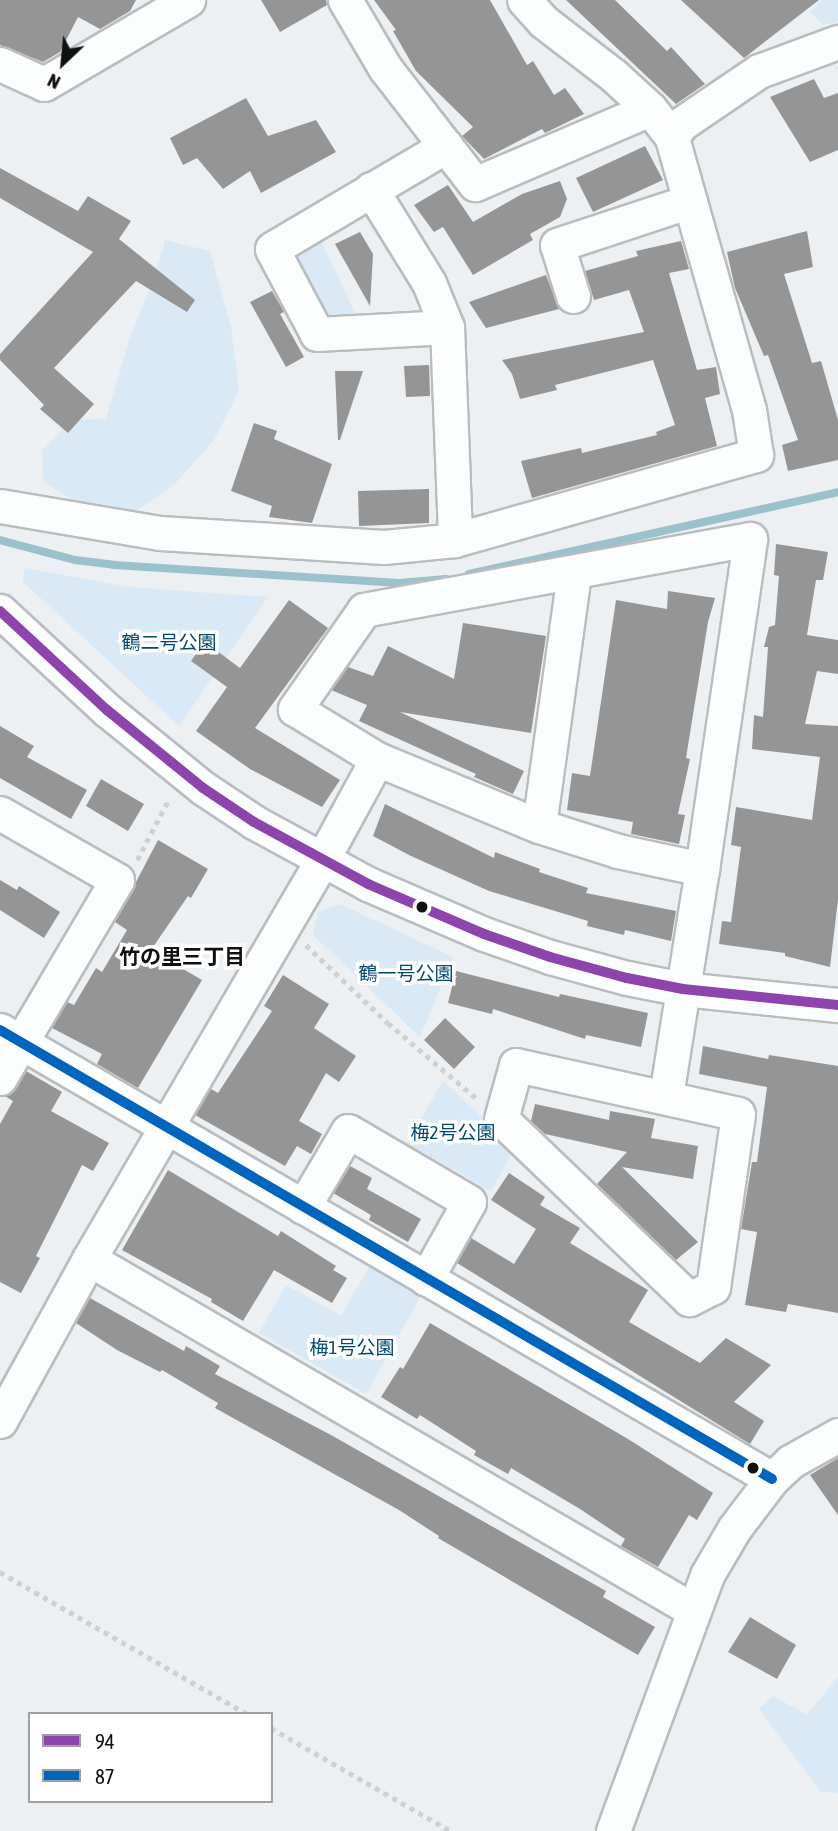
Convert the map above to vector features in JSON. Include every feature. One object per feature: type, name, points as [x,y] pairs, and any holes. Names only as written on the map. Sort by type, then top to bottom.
[{"type":"street","points":[[0,64],[44,83],[188,0]]},
{"type":"street","points":[[345,0],[385,68],[475,184],[650,109]]},
{"type":"street","points":[[0,506],[173,534],[384,547],[456,540],[756,456],[749,410],[672,137],[650,109],[525,1]]},
{"type":"street","points":[[672,137],[681,124],[759,71],[838,42]]},
{"type":"street","points":[[446,146],[272,249],[317,334],[447,327]]},
{"type":"street","points":[[371,188],[429,283],[447,327],[456,540]]},
{"type":"street","points":[[573,296],[557,245],[690,201]]},
{"type":"street","points":[[666,1096],[702,870],[750,539],[365,610],[295,709],[377,759],[539,826],[618,851],[702,870]]},
{"type":"street","points":[[539,826],[574,573]]},
{"type":"street","points":[[0,611],[107,710],[203,788],[322,860],[430,913],[550,957],[683,989],[838,1005]]},
{"type":"street","points":[[0,1421],[89,1259],[322,860],[377,759]]},
{"type":"street","points":[[0,813],[117,880],[10,1037],[0,1078]]},
{"type":"street","points":[[10,1037],[772,1479]]},
{"type":"street","points":[[516,1065],[666,1096],[738,1114],[713,1287],[689,1299],[500,1119],[516,1065]]},
{"type":"street","points":[[303,1208],[348,1130],[469,1202],[426,1279]]},
{"type":"street","points":[[89,1259],[693,1610]]},
{"type":"street","points":[[613,1831],[707,1575],[734,1529],[772,1479],[790,1462],[838,1435]]},
{"type":"path","points":[[117,880],[135,863],[172,794]]},
{"type":"path","points":[[302,942],[388,1023],[500,1119]]},
{"type":"path","points":[[0,1572],[244,1712]]},
{"type":"path","points":[[273,1729],[451,1831]]},
{"type":"green space","points":[[822,0],[838,0],[838,22],[823,25],[810,12]]},
{"type":"green space","points":[[319,237],[358,319],[327,319],[295,267],[300,249]]},
{"type":"green space","points":[[165,240],[210,251],[231,327],[239,391],[214,440],[175,484],[129,516],[94,515],[43,481],[42,450],[72,420],[106,419],[130,337],[153,281]]},
{"type":"green space","name":"鶴二号公園","points":[[25,568],[129,587],[268,597],[179,726],[22,581]]},
{"type":"green space","name":"鶴一号公園","points":[[340,904],[453,957],[420,1037],[313,935],[318,912]]},
{"type":"green space","name":"梅2号公園","points":[[443,1081],[515,1147],[491,1191],[407,1143]]},
{"type":"green space","name":"梅1号公園","points":[[370,1265],[422,1294],[366,1394],[259,1333],[286,1285],[341,1316]]},
{"type":"green space","points":[[838,1677],[838,1793],[821,1792],[759,1709],[773,1696],[807,1715]]},
{"type":"building","points":[[0,0],[136,0],[130,11],[100,29],[78,17],[60,52],[43,62],[0,45]]},
{"type":"building","points":[[261,0],[326,0],[327,5],[280,32]]},
{"type":"building","points":[[374,0],[490,0],[527,65],[533,61],[554,95],[565,88],[584,114],[545,133],[542,129],[484,159],[462,136],[473,127],[416,71],[393,31],[396,30]]},
{"type":"building","points":[[566,0],[615,0],[667,51],[671,47],[705,84],[676,104]]},
{"type":"building","points":[[681,0],[819,0],[744,58]]},
{"type":"building","points":[[814,79],[824,98],[838,93],[838,150],[810,162],[770,97]]},
{"type":"building","points":[[246,98],[268,136],[316,120],[336,152],[261,193],[250,171],[223,189],[197,158],[183,165],[170,138]]},
{"type":"building","points":[[645,146],[663,180],[593,212],[576,178]]},
{"type":"building","points":[[0,168],[78,211],[88,196],[131,221],[119,239],[195,300],[187,312],[136,281],[54,368],[94,404],[68,433],[40,409],[44,405],[0,360],[0,354],[93,252],[0,198]]},
{"type":"building","points":[[560,181],[567,199],[560,217],[530,234],[533,240],[473,275],[443,227],[434,232],[414,205],[448,185],[473,222],[522,194]]},
{"type":"building","points":[[807,231],[813,267],[784,274],[812,363],[821,361],[838,420],[838,460],[788,471],[782,445],[798,440],[768,355],[764,356],[735,288],[727,252]]},
{"type":"building","points":[[360,232],[373,254],[370,306],[335,244]]},
{"type":"building","points":[[681,241],[689,269],[669,273],[697,370],[716,367],[720,394],[705,398],[717,446],[532,498],[521,461],[581,448],[582,453],[657,435],[656,432],[675,425],[653,360],[555,385],[557,390],[520,399],[512,374],[502,360],[644,332],[629,290],[594,300],[585,271],[638,256],[636,251]]},
{"type":"building","points":[[546,275],[559,309],[486,328],[469,302]]},
{"type":"building","points":[[272,291],[284,312],[280,314],[304,357],[286,367],[250,302]]},
{"type":"building","points":[[429,365],[430,396],[406,397],[404,366]]},
{"type":"building","points":[[335,371],[363,371],[340,440],[338,440]]},
{"type":"building","points":[[254,423],[277,431],[274,439],[332,464],[312,523],[269,517],[272,506],[231,491]]},
{"type":"building","points":[[429,489],[429,523],[359,526],[358,491]]},
{"type":"building","points":[[776,544],[828,552],[823,580],[816,580],[807,635],[838,640],[838,674],[817,671],[805,724],[838,726],[838,900],[830,967],[785,956],[785,953],[719,944],[722,921],[731,922],[741,847],[731,845],[736,807],[812,820],[820,757],[752,749],[754,715],[763,717],[768,647],[764,647],[769,627],[775,625],[779,576],[774,575]]},
{"type":"building","points":[[668,591],[715,598],[708,622],[686,758],[690,759],[678,814],[685,815],[679,844],[631,834],[633,822],[567,810],[572,773],[590,776],[616,600],[667,609]]},
{"type":"building","points":[[289,600],[328,628],[255,728],[340,780],[322,807],[250,769],[196,731],[227,687],[191,661],[205,642],[240,668]]},
{"type":"building","points":[[463,623],[546,636],[531,733],[400,712],[524,771],[513,794],[474,777],[476,774],[359,721],[367,705],[331,690],[348,667],[373,676],[388,646],[454,679]]},
{"type":"building","points":[[0,726],[34,746],[27,757],[87,790],[71,819],[0,778]]},
{"type":"building","points":[[101,779],[144,804],[128,831],[86,806]]},
{"type":"building","points":[[385,804],[494,858],[495,852],[540,869],[539,872],[588,888],[586,893],[676,911],[671,941],[625,930],[624,935],[587,926],[588,921],[489,891],[411,856],[373,836]]},
{"type":"building","points":[[158,840],[208,869],[191,898],[188,896],[151,950],[202,980],[138,1088],[97,1064],[102,1054],[52,1028],[67,1002],[74,1005],[96,968],[102,972],[127,930],[115,922]]},
{"type":"building","points":[[0,880],[17,890],[19,886],[60,912],[44,938],[0,910]]},
{"type":"building","points":[[456,971],[559,997],[560,994],[648,1013],[641,1047],[586,1035],[585,1039],[493,1009],[492,1014],[448,1003]]},
{"type":"building","points":[[283,975],[329,1004],[314,1028],[356,1056],[339,1082],[326,1073],[299,1121],[322,1134],[311,1154],[297,1146],[285,1166],[195,1115],[211,1089],[218,1093],[272,1011],[264,1006]]},
{"type":"building","points":[[445,1018],[475,1047],[454,1069],[424,1040]]},
{"type":"building","points":[[703,1046],[768,1059],[769,1055],[838,1066],[838,1313],[788,1304],[786,1312],[745,1305],[757,1232],[741,1229],[752,1162],[757,1162],[767,1087],[699,1074]]},
{"type":"building","points":[[26,1071],[62,1092],[51,1111],[109,1143],[93,1171],[82,1165],[36,1256],[40,1258],[21,1293],[0,1282],[0,1124],[13,1101],[5,1096],[16,1088]]},
{"type":"building","points":[[535,1104],[609,1120],[610,1111],[655,1119],[651,1138],[698,1146],[693,1179],[622,1167],[698,1242],[676,1260],[597,1184],[627,1152],[545,1134],[531,1121]]},
{"type":"building","points":[[350,1166],[372,1178],[367,1189],[421,1219],[408,1242],[369,1220],[371,1215],[333,1193]]},
{"type":"building","points":[[168,1170],[278,1236],[281,1231],[336,1266],[333,1270],[347,1278],[332,1303],[274,1270],[243,1321],[211,1302],[212,1299],[122,1250]]},
{"type":"building","points":[[509,1173],[545,1197],[540,1205],[580,1228],[570,1243],[648,1290],[629,1322],[700,1363],[726,1338],[771,1365],[734,1402],[764,1421],[750,1444],[457,1263],[471,1238],[514,1264],[536,1229],[491,1200]]},
{"type":"building","points":[[90,1298],[184,1351],[186,1346],[220,1366],[215,1374],[331,1435],[606,1591],[603,1597],[655,1627],[638,1655],[438,1538],[439,1536],[399,1510],[215,1408],[218,1403],[162,1370],[160,1372],[117,1350],[76,1323]]},
{"type":"building","points":[[430,1323],[628,1439],[713,1493],[697,1520],[689,1515],[658,1567],[621,1546],[625,1539],[580,1509],[511,1468],[508,1474],[474,1455],[476,1451],[420,1415],[417,1419],[381,1397],[400,1367],[403,1369]]},
{"type":"building","points":[[838,1458],[838,1515],[810,1475]]},
{"type":"building","points":[[750,1617],[796,1645],[777,1679],[728,1652]]},
{"type":"waterway","points":[[469,574],[838,492]]},
{"type":"waterway","points":[[0,540],[75,560],[114,565],[399,583],[446,579]]},
{"type":"transit line","name":"94","points":[[0,611],[107,710],[203,788],[254,822],[368,884],[484,934],[550,957],[627,978],[683,989],[838,1005]]},
{"type":"transit line","name":"87","points":[[0,1030],[772,1479]]},
{"type":"district","name":"竹の里三丁目","points":[[182,956]]}]
